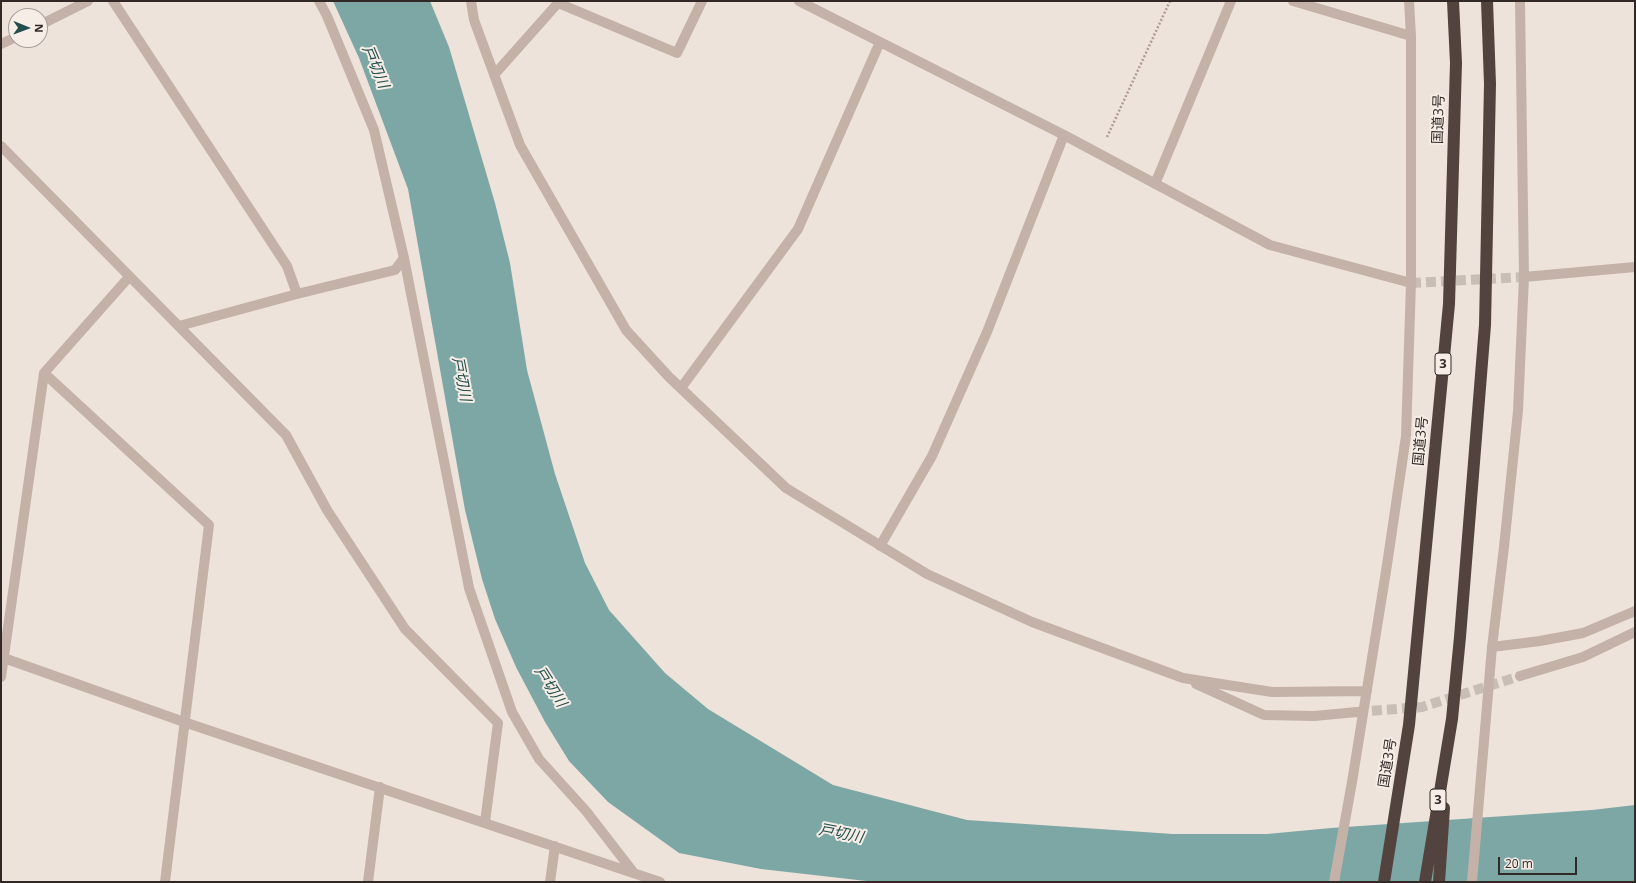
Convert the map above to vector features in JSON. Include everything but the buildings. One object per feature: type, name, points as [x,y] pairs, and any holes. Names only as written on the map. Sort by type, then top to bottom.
[{"type":"highway","name":"国道3号","points":[[1384,882],[1409,725],[1449,304],[1456,63],[1453,1]]},
{"type":"highway","name":"3","points":[[1424,882],[1452,719],[1485,325],[1490,84],[1487,1]]},
{"type":"highway","points":[[1439,882],[1448,743]]},
{"type":"street","points":[[48,21],[88,1]]},
{"type":"street","points":[[113,1],[287,266],[297,294]]},
{"type":"street","points":[[319,1],[327,16],[374,130],[404,258],[469,588],[516,718],[539,759],[586,811],[634,873]]},
{"type":"street","points":[[471,1],[474,20],[520,145],[626,330],[681,388],[786,488],[927,574],[1032,622],[1183,678],[1264,715],[1314,716],[1357,712]]},
{"type":"street","points":[[494,75],[558,3],[677,53],[702,1]]},
{"type":"street","points":[[798,1],[1064,135],[1270,245],[1411,283]]},
{"type":"street","points":[[1155,184],[1231,1]]},
{"type":"street","points":[[1292,1],[1411,36]]},
{"type":"street","points":[[1334,882],[1367,691],[1406,436],[1411,283],[1411,36],[1409,1]]},
{"type":"street","points":[[1472,882],[1492,647],[1518,411],[1524,278],[1520,1]]},
{"type":"street","points":[[681,388],[798,229],[880,42]]},
{"type":"street","points":[[880,546],[935,450],[987,332],[1064,135]]},
{"type":"street","points":[[1,146],[286,435],[327,510],[405,629],[498,723]]},
{"type":"street","points":[[179,326],[297,294],[396,270],[404,258]]},
{"type":"street","points":[[1524,278],[1635,267]]},
{"type":"street","points":[[1,678],[2,657],[44,373],[129,277]]},
{"type":"street","points":[[44,373],[209,525],[165,882]]},
{"type":"street","points":[[1492,647],[1540,642],[1583,633],[1635,610]]},
{"type":"street","points":[[1520,676],[1583,657],[1635,632]]},
{"type":"street","points":[[2,657],[184,722],[660,882]]},
{"type":"street","points":[[1183,678],[1272,692],[1367,691]]},
{"type":"street","points":[[498,723],[516,718]]},
{"type":"street","points":[[485,822],[498,723]]},
{"type":"street","points":[[368,882],[380,787]]},
{"type":"street","points":[[550,882],[555,846]]},
{"type":"path","points":[[1097,153],[1106,139],[1170,1]]},
{"type":"water","name":"戸切川","points":[[333,1],[430,1],[449,47],[495,203],[510,263],[527,370],[555,474],[585,563],[609,610],[665,673],[708,709],[833,785],[967,820],[1173,834],[1267,834],[1331,828],[1592,810],[1635,805],[1635,882],[875,882],[761,869],[679,853],[608,802],[569,761],[545,722],[516,667],[495,619],[482,579],[465,510],[408,189],[359,58]]},
{"type":"tunnel","points":[[1411,283],[1524,277]]},
{"type":"tunnel","points":[[1357,712],[1422,707],[1520,676]]}]
